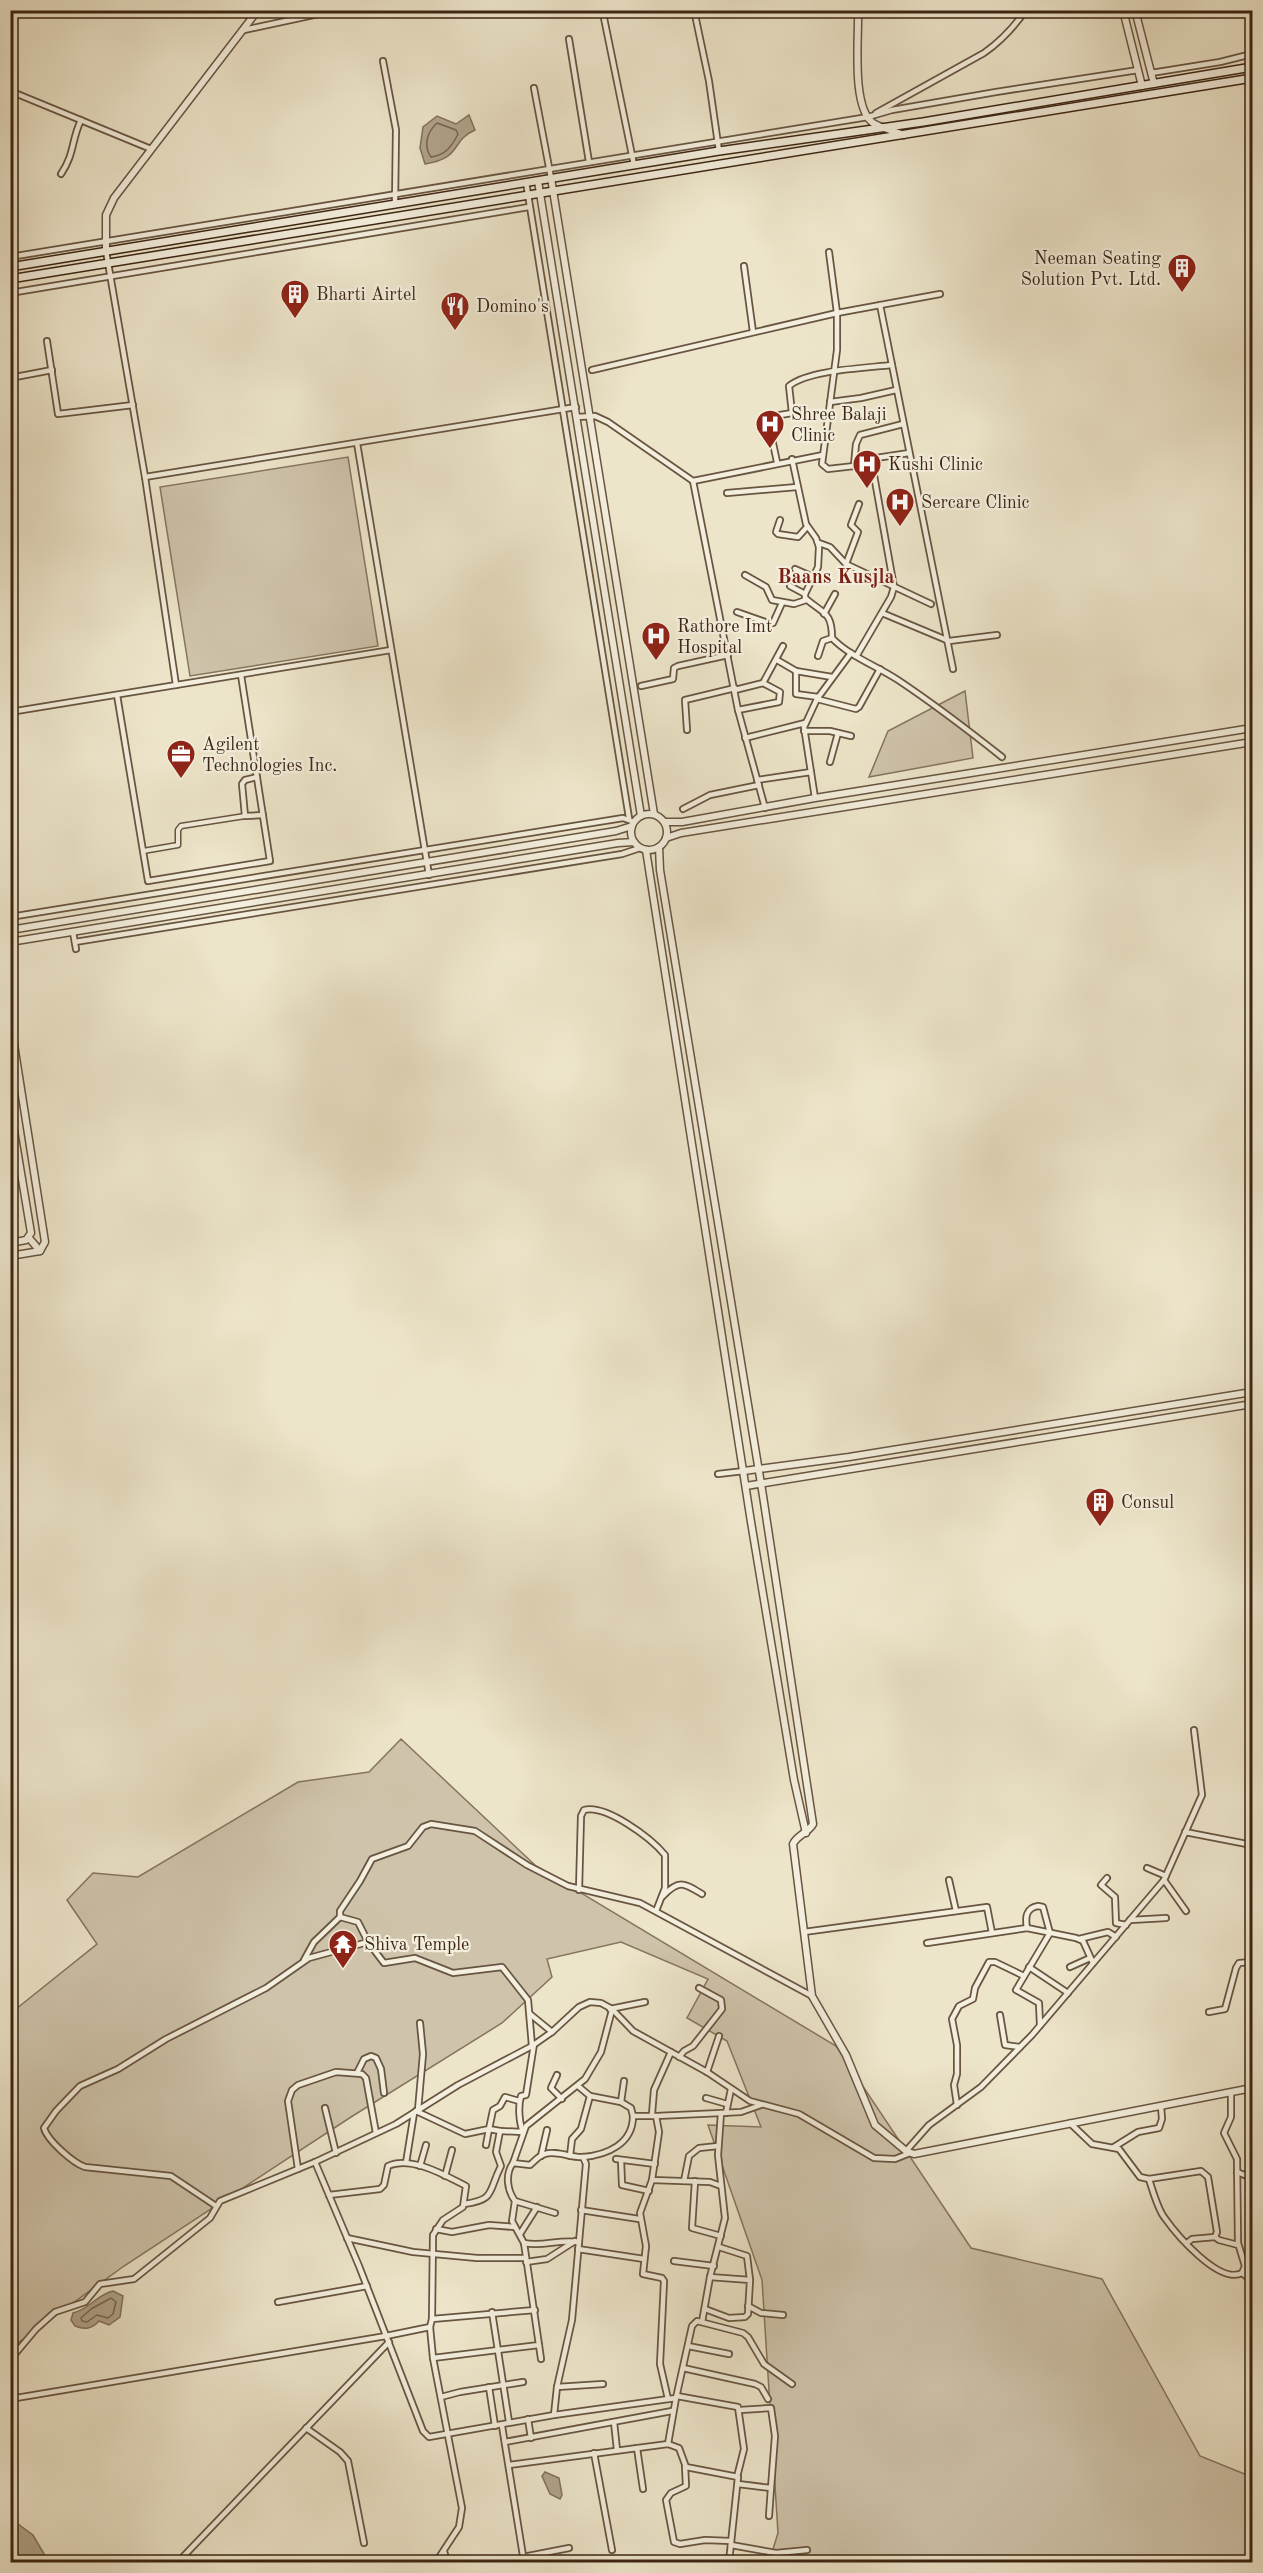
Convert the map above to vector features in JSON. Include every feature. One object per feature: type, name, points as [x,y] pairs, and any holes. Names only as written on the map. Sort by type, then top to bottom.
[{"type":"main road","points":[[10,267],[719,151],[923,122],[1252,67]]},
{"type":"main road","points":[[10,279],[1252,78]]},
{"type":"main road","points":[[923,122],[925,131]]},
{"type":"street","points":[[176,685],[145,477],[106,251],[105,220],[109,206],[258,10]]},
{"type":"street","points":[[244,30],[337,10]]},
{"type":"street","points":[[694,10],[709,81],[719,151]]},
{"type":"street","points":[[858,10],[859,98],[868,117],[875,124],[904,135]]},
{"type":"street","points":[[868,117],[984,53],[997,44],[1017,24],[1026,10]]},
{"type":"street","points":[[1123,10],[1142,86]]},
{"type":"street","points":[[1136,10],[1154,84]]},
{"type":"street","points":[[604,18],[634,165]]},
{"type":"street","points":[[569,39],[589,162]]},
{"type":"street","points":[[1152,73],[1220,62],[1252,54]]},
{"type":"street","points":[[383,61],[396,133],[395,204]]},
{"type":"street","points":[[10,257],[868,117],[892,110],[1138,70]]},
{"type":"street","points":[[534,88],[554,191],[588,416],[654,814],[665,822],[667,828],[666,838],[659,847],[660,870],[759,1469],[813,1824],[793,1844],[812,1996],[846,2055],[874,2125],[908,2152],[921,2155],[1070,2123],[1252,2088]]},
{"type":"street","points":[[10,91],[151,149]]},
{"type":"street","points":[[60,174],[71,159],[76,130],[81,120]]},
{"type":"street","points":[[538,181],[641,816]]},
{"type":"street","points":[[526,182],[632,822],[631,835],[634,842],[643,849],[794,1780],[806,1833]]},
{"type":"street","points":[[10,293],[529,207]]},
{"type":"street","points":[[829,252],[837,313],[834,371],[822,464],[825,468],[872,463],[876,458],[909,453]]},
{"type":"street","points":[[744,266],[753,332]]},
{"type":"street","points":[[592,369],[837,313],[940,294]]},
{"type":"street","points":[[880,305],[953,669]]},
{"type":"street","points":[[47,341],[58,414],[133,405]]},
{"type":"street","points":[[780,415],[792,413],[789,386],[795,382],[834,371],[892,364]]},
{"type":"street","points":[[10,378],[52,370]]},
{"type":"street","points":[[830,402],[896,390]]},
{"type":"street","points":[[145,477],[576,407]]},
{"type":"street","points":[[577,417],[588,416],[608,422],[693,481],[738,710],[765,808]]},
{"type":"street","points":[[768,420],[777,462]]},
{"type":"street","points":[[854,465],[856,444],[860,435],[903,424]]},
{"type":"street","points":[[357,443],[429,875]]},
{"type":"street","points":[[693,481],[823,454]]},
{"type":"street","points":[[792,459],[807,527],[819,543],[830,547],[846,564],[931,604]]},
{"type":"street","points":[[815,798],[804,730],[805,723],[832,677],[854,654],[882,613],[894,587],[872,463]]},
{"type":"street","points":[[727,493],[797,487]]},
{"type":"street","points":[[846,564],[858,532],[851,527],[851,524],[859,504]]},
{"type":"street","points":[[780,520],[776,532],[778,534],[798,537],[807,527]]},
{"type":"street","points":[[819,543],[819,567],[805,594],[806,600],[832,622],[832,638]]},
{"type":"street","points":[[795,569],[813,577]]},
{"type":"street","points":[[745,575],[766,587],[771,599],[794,604],[806,600]]},
{"type":"street","points":[[790,586],[805,594]]},
{"type":"street","points":[[824,614],[835,594]]},
{"type":"street","points":[[737,612],[771,624],[774,623],[782,603]]},
{"type":"street","points":[[882,613],[949,641],[997,635]]},
{"type":"street","points":[[832,638],[952,717],[1002,757]]},
{"type":"street","points":[[818,656],[824,641],[832,638]]},
{"type":"street","points":[[763,683],[783,646]]},
{"type":"street","points":[[10,712],[391,650]]},
{"type":"street","points":[[641,686],[673,679],[674,668],[678,666],[728,655]]},
{"type":"street","points":[[777,660],[796,671],[832,677]]},
{"type":"street","points":[[796,671],[794,685],[797,695],[818,698],[852,709],[859,707],[880,669]]},
{"type":"street","points":[[117,695],[148,880],[270,861],[242,675]]},
{"type":"street","points":[[687,730],[686,700],[763,683],[779,690],[779,702],[738,710]]},
{"type":"street","points":[[745,738],[805,723]]},
{"type":"street","points":[[665,822],[682,822],[815,798],[1252,728]]},
{"type":"street","points":[[804,730],[851,736]]},
{"type":"street","points":[[830,762],[838,733]]},
{"type":"street","points":[[666,838],[681,833],[1252,742]]},
{"type":"street","points":[[683,809],[710,795],[811,772]]},
{"type":"street","points":[[245,816],[242,784],[245,780],[257,777]]},
{"type":"street","points":[[847,793],[850,806]]},
{"type":"street","points":[[10,930],[616,831],[641,816],[654,814]]},
{"type":"street","points":[[143,851],[178,845],[180,826],[263,815]]},
{"type":"street","points":[[10,917],[425,851],[632,822]]},
{"type":"street","points":[[10,942],[634,842]]},
{"type":"street","points":[[75,942],[659,847]]},
{"type":"street","points":[[131,923],[133,933]]},
{"type":"street","points":[[73,932],[76,949]]},
{"type":"street","points":[[10,1020],[45,1242],[40,1251]]},
{"type":"street","points":[[10,1107],[31,1233],[29,1238]]},
{"type":"street","points":[[29,1238],[40,1251]]},
{"type":"street","points":[[10,1243],[29,1238]]},
{"type":"street","points":[[10,1256],[40,1251]]},
{"type":"street","points":[[718,1474],[849,1457],[1252,1392]]},
{"type":"street","points":[[746,1486],[1252,1404]]},
{"type":"street","points":[[849,1457],[850,1469]]},
{"type":"street","points":[[10,2360],[36,2329],[55,2312],[61,2308],[85,2302],[100,2284],[134,2279],[210,2218],[220,2201],[315,2162],[376,2133],[533,2045],[584,2004],[601,2004],[611,2009],[633,2031],[761,2105],[799,2115],[874,2158],[895,2159],[908,2152],[929,2125],[981,2087],[1020,2047],[1068,1992],[1092,1960],[1116,1937],[1165,1878],[1202,1795],[1194,1730]]},
{"type":"street","points":[[579,1890],[580,1816],[584,1810],[599,1809],[635,1827],[662,1852],[666,1861],[665,1888],[656,1911]]},
{"type":"street","points":[[304,1960],[314,1942],[340,1917],[340,1911],[372,1859],[408,1846],[423,1827],[431,1824],[475,1831],[527,1865],[579,1890],[640,1903],[812,1996]]},
{"type":"street","points":[[1185,1832],[1252,1845]]},
{"type":"street","points":[[1147,1868],[1165,1878],[1186,1911]]},
{"type":"street","points":[[1107,1878],[1101,1885],[1115,1897],[1116,1923],[1166,1918]]},
{"type":"street","points":[[949,1880],[956,1911]]},
{"type":"street","points":[[661,1898],[677,1884],[682,1884],[702,1894]]},
{"type":"street","points":[[1027,1928],[1026,1915],[1029,1910],[1038,1906],[1043,1907],[1050,1933],[1016,1990],[1039,2003],[1040,2025]]},
{"type":"street","points":[[804,1932],[988,1907],[992,1933]]},
{"type":"street","points":[[340,1917],[357,1921],[368,1942],[384,1963],[415,1958],[453,1973],[502,1967],[528,2000],[530,2014],[533,2045],[526,2095],[521,2096],[519,2101],[523,2132]]},
{"type":"street","points":[[927,1943],[1027,1928],[1083,1941],[1092,1960]]},
{"type":"street","points":[[1078,1939],[1108,1932],[1116,1937]]},
{"type":"street","points":[[216,2206],[165,2175],[85,2167],[77,2164],[47,2136],[44,2128],[56,2111],[80,2086],[118,2069],[166,2039],[266,1988],[304,1960],[317,1954],[368,1942]]},
{"type":"street","points":[[1070,1967],[1092,1960]]},
{"type":"street","points":[[957,2105],[954,2085],[957,2074],[957,2045],[952,2019],[957,2008],[973,2000],[975,1988],[989,1962],[995,1962],[1024,1976]]},
{"type":"street","points":[[1209,2012],[1225,2009],[1236,1968],[1239,1963],[1252,1962]]},
{"type":"street","points":[[1029,1967],[1068,1992]]},
{"type":"street","points":[[679,2057],[693,2046],[723,2005],[721,2000],[699,1988]]},
{"type":"street","points":[[611,2009],[645,2002]]},
{"type":"street","points":[[555,2213],[515,2200],[510,2195],[508,2176],[523,2132],[528,2125],[585,2079],[601,2052],[611,2009]]},
{"type":"street","points":[[530,2014],[552,2032]]},
{"type":"street","points":[[1000,2015],[1005,2046],[1020,2047]]},
{"type":"street","points":[[406,2163],[416,2111],[423,2054],[420,2023]]},
{"type":"street","points":[[707,2072],[719,2036]]},
{"type":"street","points":[[668,2399],[660,2364],[664,2281],[662,2278],[644,2275],[645,2241],[639,2219],[641,2206],[652,2180],[659,2132],[654,2115],[654,2090],[671,2052]]},
{"type":"street","points":[[357,2073],[364,2059],[371,2056],[376,2058],[381,2069],[384,2093]]},
{"type":"street","points":[[298,2169],[288,2096],[298,2085],[336,2072],[357,2073],[366,2078],[376,2133]]},
{"type":"street","points":[[557,2075],[551,2088],[562,2099]]},
{"type":"street","points":[[621,2102],[624,2080]]},
{"type":"street","points":[[501,2166],[530,2165],[548,2153],[583,2157],[618,2147],[631,2130],[633,2116],[630,2107],[621,2102],[590,2096],[578,2086]]},
{"type":"street","points":[[702,2322],[725,2212],[718,2146],[723,2113],[728,2104],[731,2089]]},
{"type":"street","points":[[1149,2179],[1162,2215],[1178,2236],[1197,2255],[1223,2272],[1237,2276],[1242,2273],[1245,2266],[1239,2245],[1238,2172],[1235,2153],[1224,2137],[1224,2130],[1231,2117],[1231,2093]]},
{"type":"street","points":[[570,2156],[572,2139],[581,2129],[590,2096]]},
{"type":"street","points":[[486,2145],[493,2110],[500,2106],[503,2098],[519,2101]]},
{"type":"street","points":[[706,2098],[728,2104]]},
{"type":"street","points":[[633,2116],[741,2112],[761,2105]]},
{"type":"street","points":[[1114,2147],[1138,2132],[1159,2128],[1162,2119],[1161,2106]]},
{"type":"street","points":[[326,2108],[336,2152]]},
{"type":"street","points":[[416,2111],[465,2133],[489,2129],[523,2132]]},
{"type":"street","points":[[1070,2123],[1092,2144],[1114,2147],[1122,2152],[1140,2177],[1149,2179],[1205,2172],[1208,2177],[1217,2232],[1215,2237]]},
{"type":"street","points":[[541,2156],[547,2130]]},
{"type":"street","points":[[464,2204],[487,2199],[501,2166],[496,2152],[500,2131]]},
{"type":"street","points":[[420,2166],[426,2145]]},
{"type":"street","points":[[684,2181],[689,2156],[699,2148],[718,2146]]},
{"type":"street","points":[[445,2176],[452,2150]]},
{"type":"street","points":[[554,2415],[557,2387],[572,2320],[577,2242],[586,2164],[583,2157]]},
{"type":"street","points":[[649,2191],[622,2185],[618,2160],[655,2163]]},
{"type":"street","points":[[315,2162],[367,2286],[423,2431],[429,2437],[502,2426],[509,2422],[676,2397],[736,2405],[740,2410],[744,2449],[737,2477],[729,2560],[735,2562]]},
{"type":"street","points":[[329,2195],[380,2188],[384,2185],[388,2166],[406,2163],[420,2166],[466,2186],[464,2204],[461,2209],[442,2220],[436,2229],[432,2253],[430,2327],[433,2358],[462,2508],[459,2527],[436,2562]]},
{"type":"street","points":[[1238,2172],[1252,2178]]},
{"type":"street","points":[[497,2174],[508,2176]]},
{"type":"street","points":[[652,2180],[695,2181],[721,2186]]},
{"type":"street","points":[[695,2181],[692,2228],[721,2236]]},
{"type":"street","points":[[515,2200],[513,2221],[524,2243],[536,2310],[541,2359]]},
{"type":"street","points":[[520,2234],[537,2207]]},
{"type":"street","points":[[581,2210],[639,2219]]},
{"type":"street","points":[[436,2229],[452,2232],[489,2225],[515,2227]]},
{"type":"street","points":[[1187,2243],[1192,2239],[1215,2237],[1239,2245]]},
{"type":"street","points":[[347,2238],[413,2252],[477,2259],[526,2260],[547,2259],[577,2242]]},
{"type":"street","points":[[524,2243],[537,2246],[557,2240],[577,2242]]},
{"type":"street","points":[[705,2309],[732,2318],[747,2316],[750,2280],[747,2256],[719,2247]]},
{"type":"street","points":[[578,2249],[644,2259]]},
{"type":"street","points":[[674,2261],[714,2266]]},
{"type":"street","points":[[1242,2273],[1252,2281]]},
{"type":"street","points":[[710,2277],[750,2280]]},
{"type":"street","points":[[278,2302],[367,2286]]},
{"type":"street","points":[[748,2306],[761,2313],[783,2315]]},
{"type":"street","points":[[432,2319],[492,2312],[536,2310]]},
{"type":"street","points":[[492,2312],[509,2422]]},
{"type":"street","points":[[668,2444],[672,2411],[693,2323],[702,2322],[743,2332],[764,2364],[792,2384]]},
{"type":"street","points":[[10,2398],[430,2327]]},
{"type":"street","points":[[178,2562],[389,2342]]},
{"type":"street","points":[[433,2358],[539,2346]]},
{"type":"street","points":[[688,2346],[729,2354]]},
{"type":"street","points":[[683,2368],[755,2384],[761,2387],[768,2399]]},
{"type":"street","points":[[441,2397],[489,2386],[523,2382]]},
{"type":"street","points":[[557,2387],[603,2384]]},
{"type":"street","points":[[489,2386],[495,2426]]},
{"type":"street","points":[[740,2410],[771,2408],[775,2436],[769,2516]]},
{"type":"street","points":[[506,2442],[672,2411]]},
{"type":"street","points":[[528,2419],[531,2438]]},
{"type":"street","points":[[614,2422],[616,2450]]},
{"type":"street","points":[[502,2426],[524,2560],[569,2548]]},
{"type":"street","points":[[306,2428],[340,2451],[348,2461],[364,2543]]},
{"type":"street","points":[[509,2465],[668,2444],[681,2450],[685,2466],[686,2486],[671,2493],[666,2499],[674,2542],[680,2544],[705,2540],[776,2553],[807,2550]]},
{"type":"street","points":[[637,2448],[643,2489]]},
{"type":"street","points":[[594,2453],[612,2550]]},
{"type":"street","points":[[685,2466],[737,2477]]},
{"type":"street","points":[[738,2484],[771,2488]]},
{"type":"street","points":[[444,2551],[447,2562]]},
{"type":"shaded area","points":[[348,457],[378,646],[190,676],[160,487]]},
{"type":"shaded area","points":[[965,691],[973,758],[869,777],[888,731]]},
{"type":"shaded area","points":[[401,1739],[536,1866],[836,2046],[971,2248],[1102,2279],[1200,2456],[1252,2477],[1252,2562],[769,2562],[778,2533],[762,2280],[708,2125],[761,2127],[727,2041],[687,2018],[708,1979],[621,1942],[547,1959],[552,1977],[502,2023],[351,2117],[124,2266],[11,2348],[11,2013],[97,1944],[67,1900],[93,1873],[138,1877],[298,1782],[369,1772]]},
{"type":"water","points":[[469,115],[475,130],[462,139],[451,154],[425,164],[420,148],[423,127],[437,116],[456,124]]},
{"type":"water","points":[[113,2291],[123,2296],[120,2317],[109,2325],[99,2321],[88,2328],[75,2326],[71,2320],[73,2313]]},
{"type":"water","points":[[545,2472],[559,2478],[562,2495],[560,2499],[550,2494],[542,2476]]},
{"type":"water","points":[[10,2514],[18,2524],[33,2535],[47,2562],[11,2562]]},
{"type":"place","name":"Neeman Seating Solution Pvt. Ltd.","points":[[1182,294]]},
{"type":"place","name":"Bharti Airtel","points":[[295,320]]},
{"type":"place","name":"Domino's","points":[[455,332]]},
{"type":"place","name":"Shree Balaji Clinic","points":[[770,450]]},
{"type":"place","name":"Kushi Clinic","points":[[867,490]]},
{"type":"place","name":"Sercare Clinic","points":[[900,528]]},
{"type":"place","name":"Rathore Imt Hospital","points":[[656,662]]},
{"type":"place","name":"Agilent Technologies Inc.","points":[[181,780]]},
{"type":"place","name":"Consul","points":[[1100,1528]]},
{"type":"place","name":"Shiva Temple","points":[[343,1970]]},
{"type":"district","name":"Baans Kusjla","points":[[836,576]]}]
